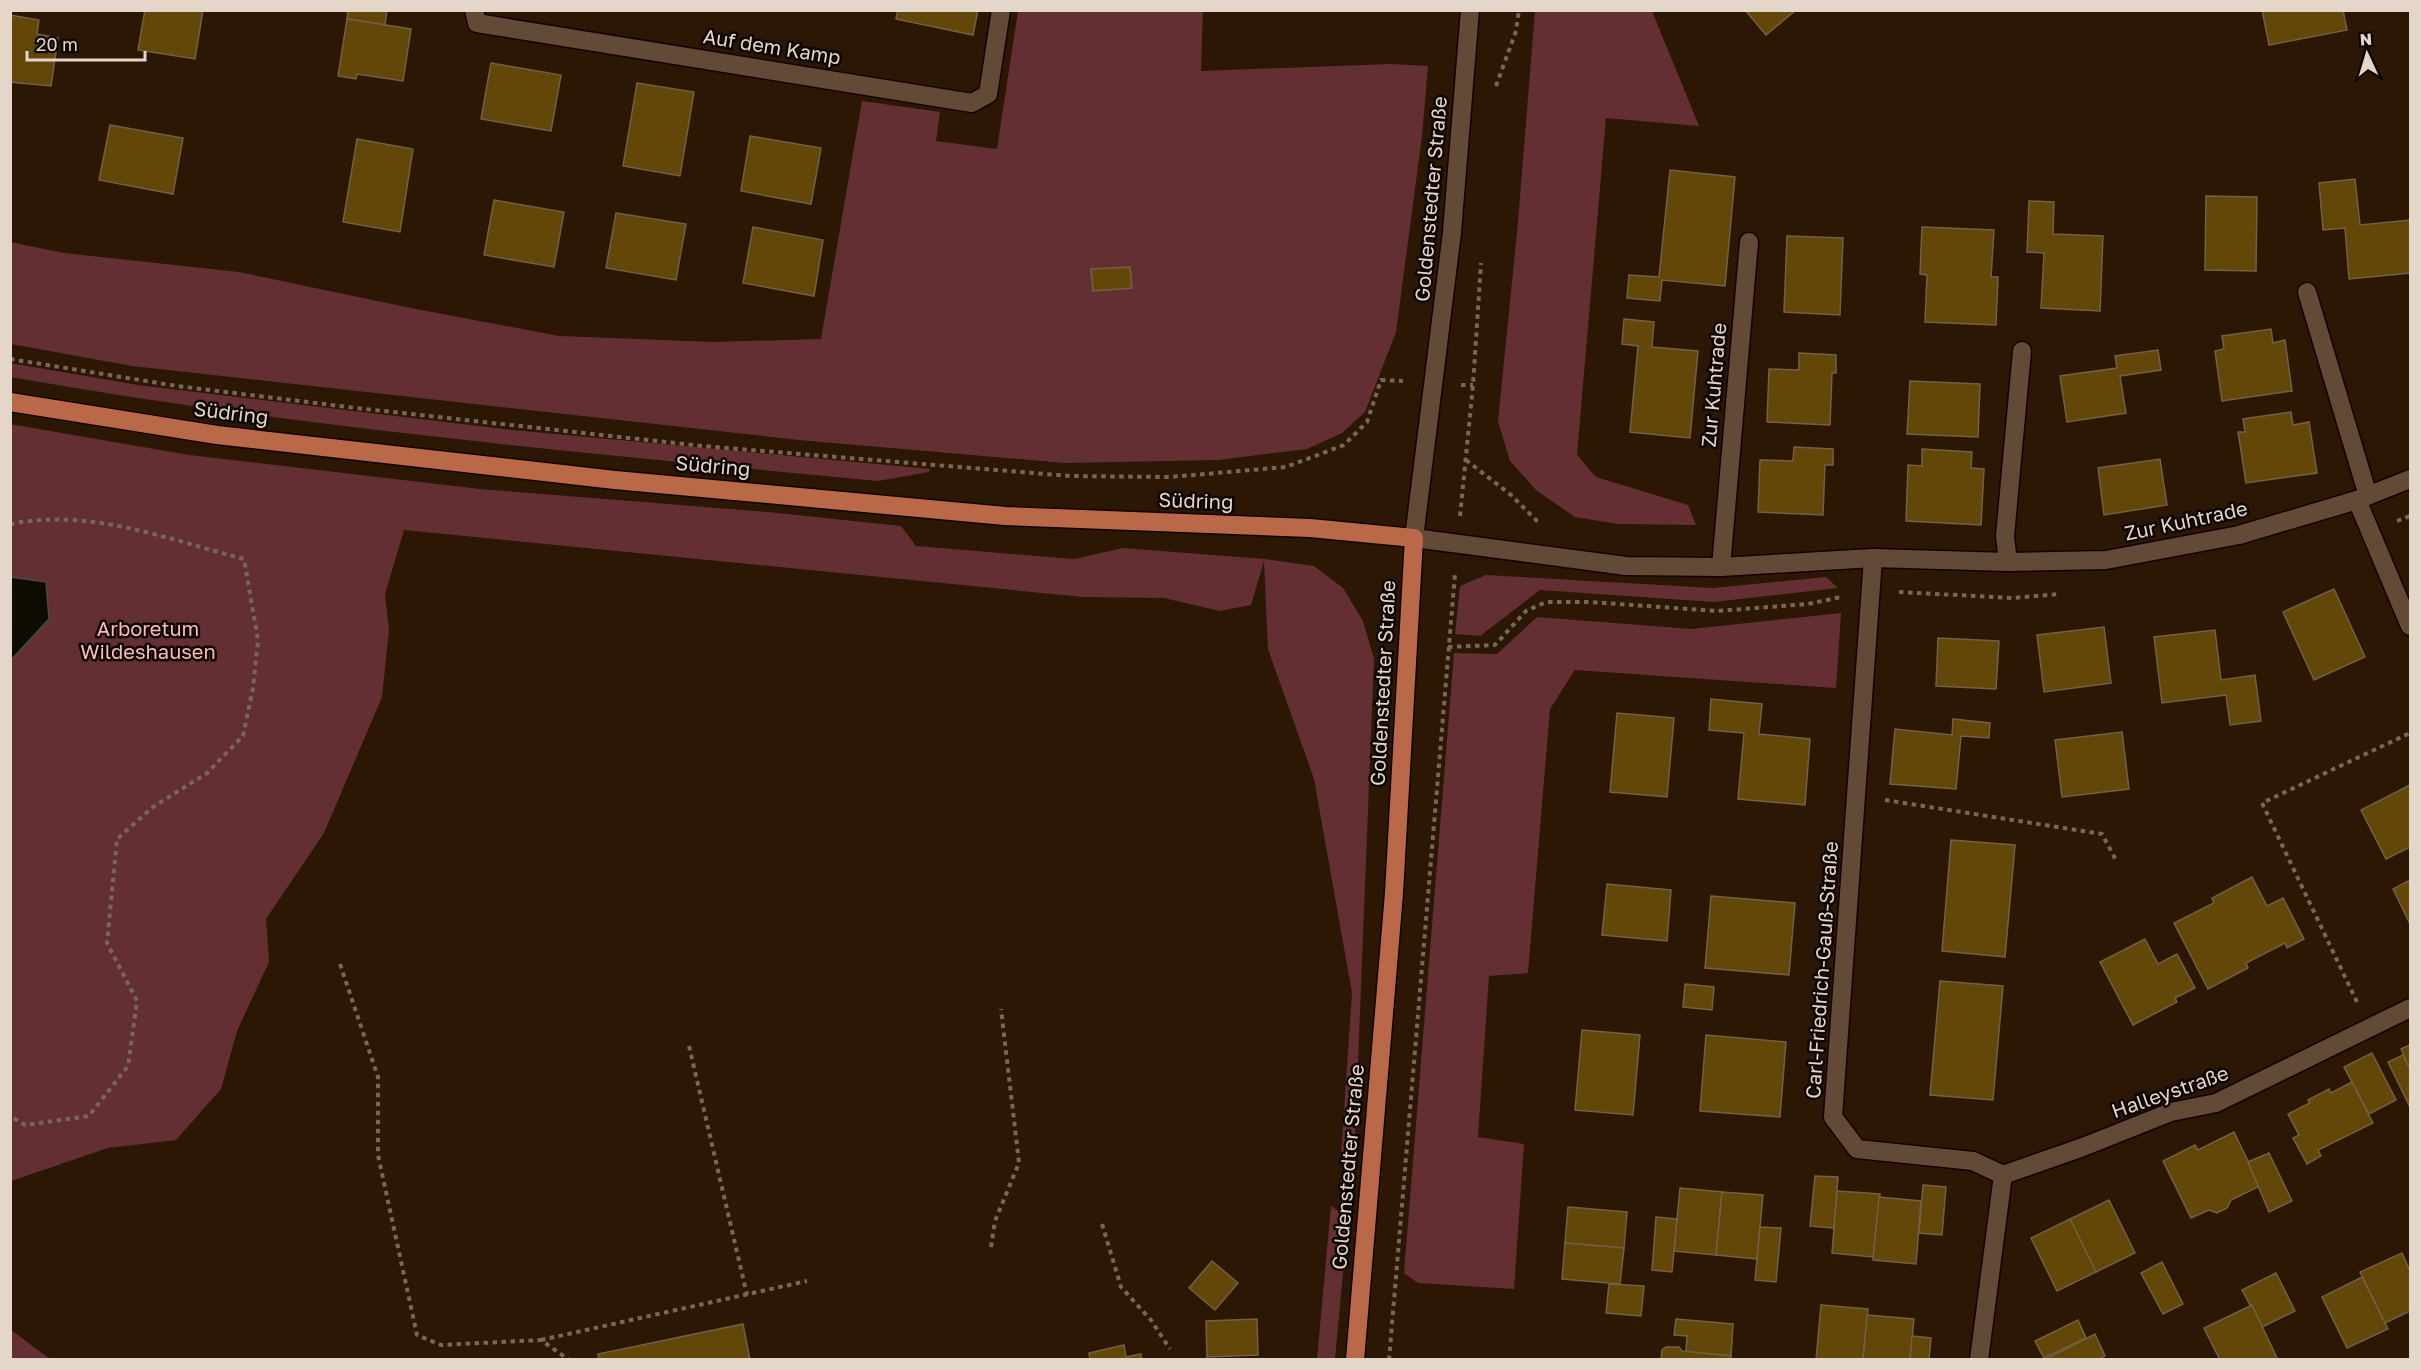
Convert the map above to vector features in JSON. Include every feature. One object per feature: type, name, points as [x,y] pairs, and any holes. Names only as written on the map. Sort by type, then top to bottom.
[{"type":"main road","name":"Südring","points":[[10,402],[217,435],[615,480],[1005,516],[1310,528],[1414,538]]},
{"type":"main road","name":"Goldenstedter Straße","points":[[1355,1359],[1394,893],[1414,538]]},
{"type":"street","name":"Auf dem Kamp","points":[[474,10],[477,23],[972,103],[988,94],[1001,10]]},
{"type":"street","name":"Goldenstedter Straße","points":[[1414,538],[1452,232],[1470,10]]},
{"type":"street","name":"Zur Kuhtrade","points":[[1721,567],[1749,242]]},
{"type":"street","points":[[2307,292],[2363,498],[2410,626]]},
{"type":"street","points":[[2008,562],[2006,536],[2022,351]]},
{"type":"street","name":"Zur Kuhtrade","points":[[1414,538],[1626,566],[1721,567],[1873,558],[2008,562],[2106,560],[2239,535],[2363,498],[2410,479]]},
{"type":"street","name":"Carl-Friedrich-Gauß-Straße","points":[[1873,558],[1858,796],[1833,1118],[1857,1149],[1973,1161],[2003,1174]]},
{"type":"street","name":"Halleystraße","points":[[2003,1174],[2083,1147],[2171,1112],[2216,1103],[2410,1008]]},
{"type":"street","points":[[1979,1359],[2003,1174]]},
{"type":"path","points":[[1492,94],[1516,31],[1519,10]]},
{"type":"path","points":[[1389,1359],[1481,257]]},
{"type":"path","points":[[10,359],[177,386],[367,410],[702,446],[1070,476],[1170,477],[1286,467],[1344,445],[1367,422],[1381,380]]},
{"type":"path","points":[[1465,459],[1511,495],[1537,523],[1547,526]]},
{"type":"path","points":[[10,524],[38,519],[108,522],[244,559],[258,640],[253,688],[243,736],[207,773],[153,807],[117,839],[107,943],[137,1001],[128,1066],[89,1116],[25,1125],[10,1116]]},
{"type":"path","points":[[2368,1027],[2262,803],[2410,733]]},
{"type":"path","points":[[1858,796],[2102,834],[2117,862]]},
{"type":"path","points":[[340,964],[378,1077],[378,1155],[417,1335],[441,1345],[541,1340],[807,1281]]},
{"type":"path","points":[[991,1247],[995,1221],[1019,1163],[1001,1009]]},
{"type":"path","points":[[689,1046],[747,1295]]},
{"type":"path","points":[[1102,1224],[1121,1287],[1151,1320],[1170,1349]]},
{"type":"path","points":[[541,1340],[569,1359]]},
{"type":"green space","points":[[1018,11],[1203,11],[1201,71],[1390,64],[1428,66],[1422,136],[1396,332],[1365,412],[1342,433],[1307,449],[1218,460],[1065,463],[799,440],[132,366],[11,344],[10,242],[64,253],[239,272],[559,336],[713,342],[821,339],[862,101],[940,112],[936,141],[997,149]]},
{"type":"green space","points":[[1535,11],[1652,11],[1699,126],[1606,118],[1577,455],[1596,477],[1688,505],[1696,525],[1618,524],[1575,517],[1536,490],[1510,461],[1498,421],[1518,222]]},
{"type":"green space","points":[[10,363],[138,385],[512,430],[930,469],[929,472],[878,481],[443,438],[226,411],[11,377]]},
{"type":"green space","name":"Arboretum Wildeshausen","points":[[10,424],[189,455],[480,489],[768,512],[901,526],[916,546],[1074,559],[1123,548],[1264,559],[1314,566],[1343,588],[1363,621],[1374,659],[1355,1137],[1341,1156],[1352,993],[1314,779],[1268,649],[1264,561],[1251,605],[1220,611],[1164,598],[1083,597],[404,530],[385,594],[389,630],[382,697],[324,833],[266,919],[269,962],[237,1031],[221,1089],[176,1140],[108,1148],[11,1181]]},
{"type":"green space","points":[[1486,575],[1713,588],[1826,577],[1838,588],[1714,602],[1540,590],[1480,636],[1455,634],[1460,586]]},
{"type":"green space","points":[[1841,613],[1836,688],[1575,670],[1550,709],[1528,973],[1489,976],[1478,1137],[1524,1144],[1514,1289],[1418,1283],[1404,1273],[1454,653],[1497,654],[1537,617],[1692,629]]},
{"type":"green space","points":[[1331,1206],[1348,1218],[1335,1359],[1317,1359]]},
{"type":"green space","points":[[11,1330],[50,1359],[11,1359]]},
{"type":"shaded area","points":[[10,577],[46,582],[49,619],[11,660]]},
{"type":"building","points":[[145,10],[203,10],[195,59],[138,50]]},
{"type":"building","points":[[348,10],[387,10],[385,25],[347,19]]},
{"type":"building","points":[[898,10],[978,10],[973,35],[896,19]]},
{"type":"building","points":[[1745,10],[1796,10],[1766,35]]},
{"type":"building","points":[[2262,10],[2343,10],[2347,30],[2269,45]]},
{"type":"building","points":[[10,15],[39,20],[37,34],[58,38],[51,86],[10,82]]},
{"type":"building","points":[[347,19],[411,29],[403,81],[357,74],[356,79],[338,76]]},
{"type":"building","points":[[491,63],[561,75],[551,131],[481,119]]},
{"type":"building","points":[[637,83],[694,92],[680,176],[623,166]]},
{"type":"building","points":[[110,125],[183,138],[173,194],[99,180]]},
{"type":"building","points":[[750,136],[821,148],[811,204],[741,191]]},
{"type":"building","points":[[357,139],[413,149],[400,232],[343,222]]},
{"type":"building","points":[[1670,170],[1735,177],[1725,286],[1662,280],[1660,301],[1627,298],[1629,275],[1659,277]]},
{"type":"building","points":[[2355,179],[2360,225],[2410,220],[2410,273],[2349,279],[2345,228],[2323,230],[2319,183]]},
{"type":"building","points":[[2206,196],[2257,197],[2256,271],[2205,270]]},
{"type":"building","points":[[494,200],[564,212],[554,267],[484,255]]},
{"type":"building","points":[[2029,201],[2054,202],[2053,234],[2103,236],[2100,311],[2041,308],[2044,253],[2027,252]]},
{"type":"building","points":[[616,213],[686,224],[676,280],[606,268]]},
{"type":"building","points":[[753,227],[823,240],[814,296],[743,283]]},
{"type":"building","points":[[1922,227],[1994,230],[1991,277],[1998,277],[1996,325],[1925,322],[1927,275],[1920,274]]},
{"type":"building","points":[[1787,236],[1843,238],[1840,315],[1784,312]]},
{"type":"building","points":[[1130,267],[1132,288],[1093,291],[1091,269]]},
{"type":"building","points":[[1624,319],[1654,322],[1652,347],[1698,351],[1690,438],[1630,432],[1638,346],[1622,344]]},
{"type":"building","points":[[2271,329],[2273,343],[2285,340],[2292,391],[2222,401],[2215,351],[2224,349],[2222,336]]},
{"type":"building","points":[[2158,350],[2161,370],[2120,376],[2126,413],[2067,422],[2060,376],[2117,368],[2115,356]]},
{"type":"building","points":[[1799,353],[1836,355],[1836,373],[1832,373],[1830,425],[1767,422],[1769,369],[1799,370]]},
{"type":"building","points":[[1910,381],[1980,384],[1978,437],[1907,434]]},
{"type":"building","points":[[2291,412],[2293,425],[2309,422],[2317,473],[2246,483],[2238,432],[2245,432],[2243,419]]},
{"type":"building","points":[[1794,447],[1833,449],[1833,465],[1825,465],[1823,515],[1758,512],[1760,460],[1793,461]]},
{"type":"building","points":[[1922,449],[1972,452],[1971,468],[1984,469],[1981,525],[1906,521],[1908,465],[1922,466]]},
{"type":"building","points":[[2160,459],[2167,505],[2104,515],[2098,468]]},
{"type":"building","points":[[2334,589],[2365,657],[2314,680],[2283,612]]},
{"type":"building","points":[[2104,627],[2111,683],[2044,692],[2037,635]]},
{"type":"building","points":[[2215,630],[2221,680],[2255,675],[2261,721],[2230,725],[2226,695],[2162,703],[2154,637]]},
{"type":"building","points":[[1938,638],[1999,641],[1996,689],[1936,686]]},
{"type":"building","points":[[1711,699],[1762,704],[1759,734],[1810,739],[1805,805],[1738,799],[1744,733],[1709,730]]},
{"type":"building","points":[[1617,713],[1674,718],[1667,797],[1610,792]]},
{"type":"building","points":[[1953,719],[1990,723],[1989,738],[1961,736],[1956,789],[1890,784],[1895,729],[1952,735]]},
{"type":"building","points":[[2122,732],[2129,789],[2062,797],[2055,740]]},
{"type":"building","points":[[2410,785],[2410,847],[2386,859],[2361,810]]},
{"type":"building","points":[[1951,840],[2015,845],[2005,957],[1942,951]]},
{"type":"building","points":[[2252,877],[2267,906],[2283,898],[2304,939],[2287,948],[2285,943],[2246,963],[2248,968],[2208,989],[2174,923],[2214,903],[2212,898]]},
{"type":"building","points":[[2410,880],[2410,924],[2393,889]]},
{"type":"building","points":[[1607,884],[1671,890],[1667,941],[1602,935]]},
{"type":"building","points":[[1711,896],[1795,903],[1789,975],[1705,968]]},
{"type":"building","points":[[2145,939],[2158,964],[2177,954],[2195,988],[2175,998],[2177,1002],[2133,1025],[2100,962]]},
{"type":"building","points":[[1940,981],[2003,986],[1993,1100],[1930,1095]]},
{"type":"building","points":[[1685,984],[1714,987],[1712,1010],[1683,1007]]},
{"type":"building","points":[[1582,1030],[1640,1035],[1633,1115],[1575,1110]]},
{"type":"building","points":[[1706,1035],[1786,1042],[1780,1117],[1700,1111]]},
{"type":"building","points":[[2410,1045],[2410,1070],[2401,1049]]},
{"type":"building","points":[[2372,1053],[2396,1100],[2369,1114],[2344,1067]]},
{"type":"building","points":[[2403,1055],[2410,1070],[2410,1107],[2388,1062]]},
{"type":"building","points":[[2352,1082],[2373,1123],[2318,1150],[2321,1156],[2307,1164],[2293,1138],[2299,1135],[2288,1114],[2310,1103],[2308,1100],[2329,1089],[2331,1093]]},
{"type":"building","points":[[2234,1132],[2260,1186],[2231,1200],[2227,1208],[2217,1213],[2209,1210],[2191,1218],[2163,1161],[2195,1145],[2198,1150]]},
{"type":"building","points":[[2269,1153],[2292,1201],[2269,1212],[2248,1162]]},
{"type":"building","points":[[1815,1176],[1838,1177],[1834,1228],[1810,1226]]},
{"type":"building","points":[[1923,1185],[1946,1187],[1942,1235],[1919,1233]]},
{"type":"building","points":[[1680,1188],[1722,1192],[1716,1255],[1674,1251]]},
{"type":"building","points":[[1837,1191],[1880,1194],[1873,1257],[1832,1253]]},
{"type":"building","points":[[1722,1192],[1763,1195],[1757,1259],[1716,1255]]},
{"type":"building","points":[[1879,1197],[1921,1201],[1916,1264],[1873,1260]]},
{"type":"building","points":[[2109,1200],[2135,1253],[2096,1272],[2070,1219]]},
{"type":"building","points":[[1568,1207],[1627,1212],[1624,1248],[1565,1243]]},
{"type":"building","points":[[1656,1217],[1677,1219],[1672,1272],[1652,1270]]},
{"type":"building","points":[[2070,1219],[2096,1272],[2057,1291],[2031,1238]]},
{"type":"building","points":[[1760,1227],[1781,1228],[1776,1282],[1755,1280]]},
{"type":"building","points":[[1565,1243],[1624,1248],[1620,1284],[1562,1279]]},
{"type":"building","points":[[2402,1253],[2410,1271],[2410,1311],[2385,1323],[2360,1272]]},
{"type":"building","points":[[1212,1261],[1238,1283],[1215,1310],[1189,1288]]},
{"type":"building","points":[[2162,1262],[2183,1304],[2163,1314],[2141,1273]]},
{"type":"building","points":[[2276,1273],[2295,1311],[2262,1327],[2242,1290]]},
{"type":"building","points":[[2362,1277],[2388,1329],[2347,1348],[2322,1297]]},
{"type":"building","points":[[1609,1284],[1644,1286],[1641,1316],[1606,1313]]},
{"type":"building","points":[[1821,1305],[1868,1309],[1863,1360],[1816,1360]]},
{"type":"building","points":[[2252,1305],[2278,1360],[2220,1360],[2204,1328]]},
{"type":"building","points":[[1867,1315],[1914,1319],[1910,1360],[1863,1360]]},
{"type":"building","points":[[1257,1319],[1258,1355],[1207,1357],[1206,1321]]},
{"type":"building","points":[[1676,1319],[1733,1324],[1731,1356],[1686,1352],[1687,1336],[1674,1335]]},
{"type":"building","points":[[2078,1320],[2086,1338],[2044,1358],[2035,1341]]},
{"type":"building","points":[[743,1324],[750,1360],[599,1360],[598,1354]]},
{"type":"building","points":[[2095,1334],[2105,1356],[2097,1360],[2049,1360],[2048,1358]]},
{"type":"building","points":[[1912,1336],[1931,1338],[1929,1360],[1910,1360]]},
{"type":"building","points":[[1124,1345],[1126,1357],[1141,1354],[1142,1360],[1090,1360],[1089,1353]]},
{"type":"building","points":[[1666,1347],[1731,1356],[1731,1360],[1661,1360],[1662,1350]]}]
